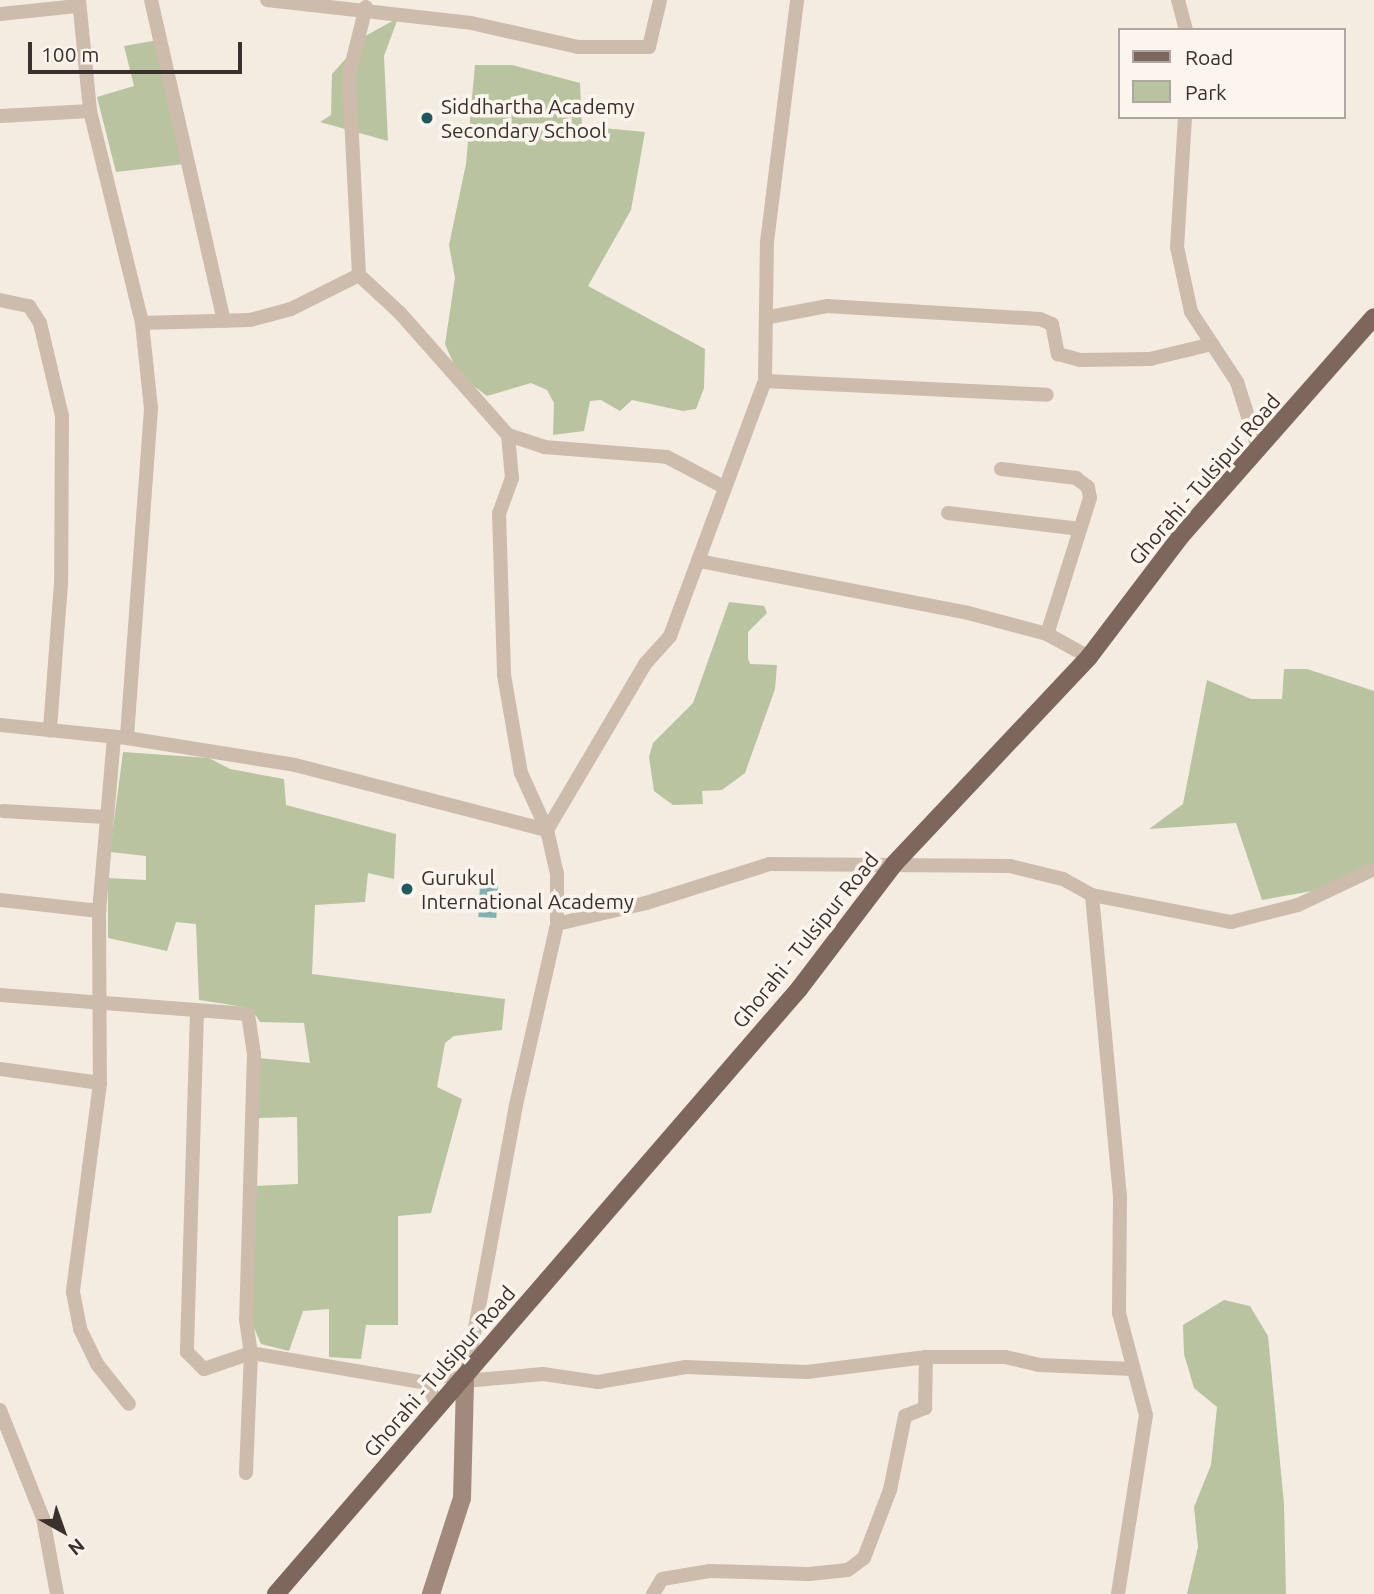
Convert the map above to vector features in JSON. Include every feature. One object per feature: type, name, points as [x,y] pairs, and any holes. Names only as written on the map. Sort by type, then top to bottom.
[{"type":"main road","name":"Ghorahi - Tulsipur Road","points":[[276,1594],[438,1407],[465,1381],[799,989],[895,863],[1089,657],[1180,537],[1259,451],[1374,317]]},
{"type":"street","points":[[150,0],[224,321]]},
{"type":"street","points":[[267,0],[366,7],[578,47],[649,47],[660,0]]},
{"type":"street","points":[[547,830],[645,664],[670,636],[765,381],[769,317],[767,242],[797,0]]},
{"type":"street","points":[[1178,0],[1185,28]]},
{"type":"street","points":[[0,15],[78,3],[90,111],[142,323],[151,409],[148,494],[120,737],[106,817],[99,911],[97,1002],[100,1083],[73,1292],[92,1352],[129,1404]]},
{"type":"street","points":[[366,7],[349,75],[359,275],[508,435],[544,447],[667,457],[724,487]]},
{"type":"street","points":[[0,116],[90,111]]},
{"type":"street","points":[[1185,119],[1177,247],[1191,312],[1237,382],[1259,451]]},
{"type":"street","points":[[142,323],[224,321],[291,309],[359,275]]},
{"type":"street","points":[[0,300],[29,306],[40,323],[62,416],[61,583],[50,731]]},
{"type":"street","points":[[769,317],[827,306],[1040,319],[1052,324],[1058,354],[1080,360],[1150,359],[1212,344]]},
{"type":"street","points":[[765,381],[1046,395]]},
{"type":"street","points":[[431,1594],[462,1498],[465,1381],[516,1105],[557,923],[557,874],[547,830],[520,773],[504,675],[499,513],[512,478],[508,435]]},
{"type":"street","points":[[1001,469],[1076,478],[1088,487],[1090,498],[1047,634]]},
{"type":"street","points":[[948,513],[1080,529]]},
{"type":"street","points":[[699,561],[1047,634],[1089,657]]},
{"type":"street","points":[[0,725],[120,737],[295,765],[547,830]]},
{"type":"street","points":[[3,811],[106,817]]},
{"type":"street","points":[[557,923],[646,903],[770,863],[1010,866],[1063,879],[1092,895],[1231,922],[1298,905],[1374,870]]},
{"type":"street","points":[[1092,895],[1120,1196],[1119,1313],[1146,1415],[1118,1594]]},
{"type":"street","points":[[0,900],[99,911]]},
{"type":"street","points":[[0,995],[248,1014],[254,1054],[247,1319],[251,1353],[247,1473]]},
{"type":"street","points":[[197,1012],[187,1352],[204,1368],[251,1353],[427,1383],[438,1374],[465,1381],[543,1374],[598,1382],[686,1367],[807,1372],[926,1357],[1005,1357],[1039,1365],[1133,1369]]},
{"type":"street","points":[[0,1069],[100,1083]]},
{"type":"street","points":[[653,1594],[662,1579],[710,1571],[809,1574],[848,1570],[864,1558],[893,1481],[905,1416],[925,1408],[926,1357]]},
{"type":"street","points":[[427,1383],[438,1407]]},
{"type":"street","points":[[0,1410],[43,1518],[57,1594]]},
{"type":"green space","points":[[398,18],[384,56],[388,141],[320,122],[331,115],[332,74],[367,35]]},
{"type":"green space","points":[[158,40],[184,164],[116,172],[97,97],[134,86],[124,46]]},
{"type":"green space","points":[[475,65],[512,65],[580,83],[582,126],[645,132],[631,210],[588,286],[705,349],[704,388],[696,409],[683,411],[632,400],[620,411],[601,400],[590,401],[584,431],[553,435],[554,403],[547,390],[531,383],[487,396],[458,374],[445,344],[455,278],[449,245],[466,164]]},
{"type":"green space","points":[[729,602],[764,606],[767,613],[748,632],[748,658],[750,664],[777,665],[775,689],[745,773],[722,790],[702,791],[703,804],[673,805],[654,791],[649,757],[653,743],[693,703]]},
{"type":"green space","points":[[1284,669],[1307,669],[1374,691],[1374,863],[1312,891],[1262,900],[1236,823],[1149,829],[1183,804],[1207,680],[1251,699],[1282,699]]},
{"type":"green space","points":[[123,752],[209,758],[230,769],[284,779],[286,805],[396,834],[394,879],[368,873],[365,902],[315,905],[312,974],[505,999],[502,1030],[454,1036],[445,1043],[437,1087],[462,1099],[431,1213],[398,1216],[398,1325],[366,1325],[361,1359],[329,1357],[329,1309],[303,1311],[289,1351],[261,1344],[250,1318],[254,1186],[298,1184],[297,1117],[257,1118],[259,1058],[310,1063],[304,1023],[260,1022],[251,1008],[199,1000],[196,924],[176,922],[167,951],[108,938],[108,878],[146,880],[146,856],[110,852]]},
{"type":"green space","points":[[1224,1300],[1250,1306],[1268,1336],[1284,1504],[1286,1594],[1187,1594],[1198,1547],[1194,1507],[1211,1465],[1217,1407],[1194,1388],[1184,1354],[1183,1325]]},
{"type":"water","points":[[480,885],[498,886],[496,918],[478,917]]},
{"type":"place","name":"Siddhartha Academy Secondary School","points":[[427,118]]},
{"type":"place","name":"Gurukul International Academy","points":[[407,889]]}]
